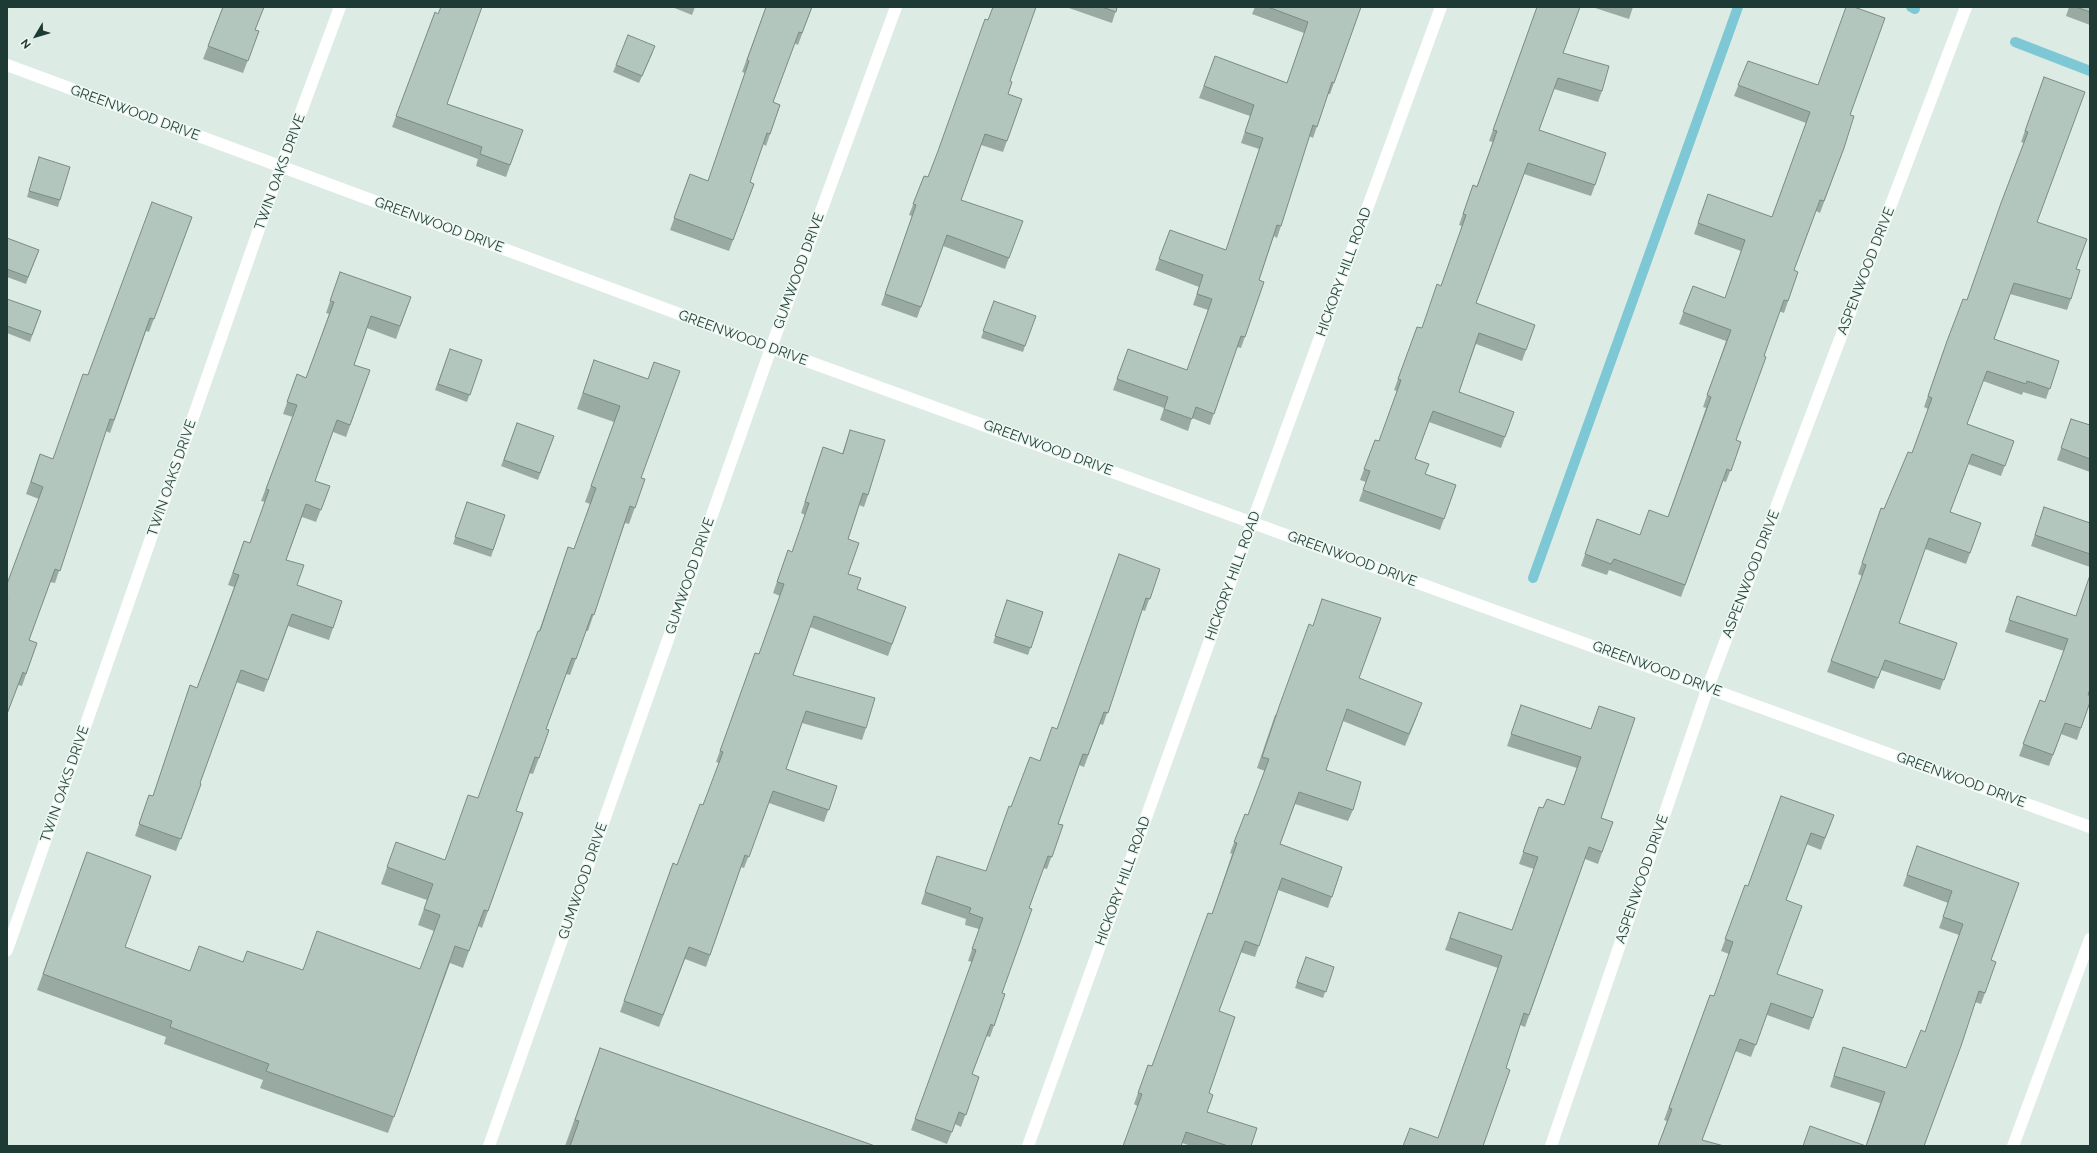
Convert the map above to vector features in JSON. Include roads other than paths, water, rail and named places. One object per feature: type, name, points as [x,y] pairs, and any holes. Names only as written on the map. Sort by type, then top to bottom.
[{"type":"street","name":"TWIN OAKS DRIVE","points":[[7,950],[281,166],[340,7]]},
{"type":"street","name":"GUMWOOD DRIVE","points":[[489,1146],[771,348],[896,7]]},
{"type":"street","name":"HICKORY HILL ROAD","points":[[1028,1146],[1252,523],[1441,7]]},
{"type":"street","name":"ASPENWOOD DRIVE","points":[[1551,1146],[1708,687],[1966,7]]},
{"type":"street","name":"GREENWOOD DRIVE","points":[[7,66],[771,348],[2090,826]]},
{"type":"street","points":[[2013,1146],[2090,939]]},
{"type":"waterway","points":[[1533,578],[1738,7]]},
{"type":"waterway","points":[[1911,7],[1915,9]]},
{"type":"waterway","points":[[2015,42],[2090,71]]}]
